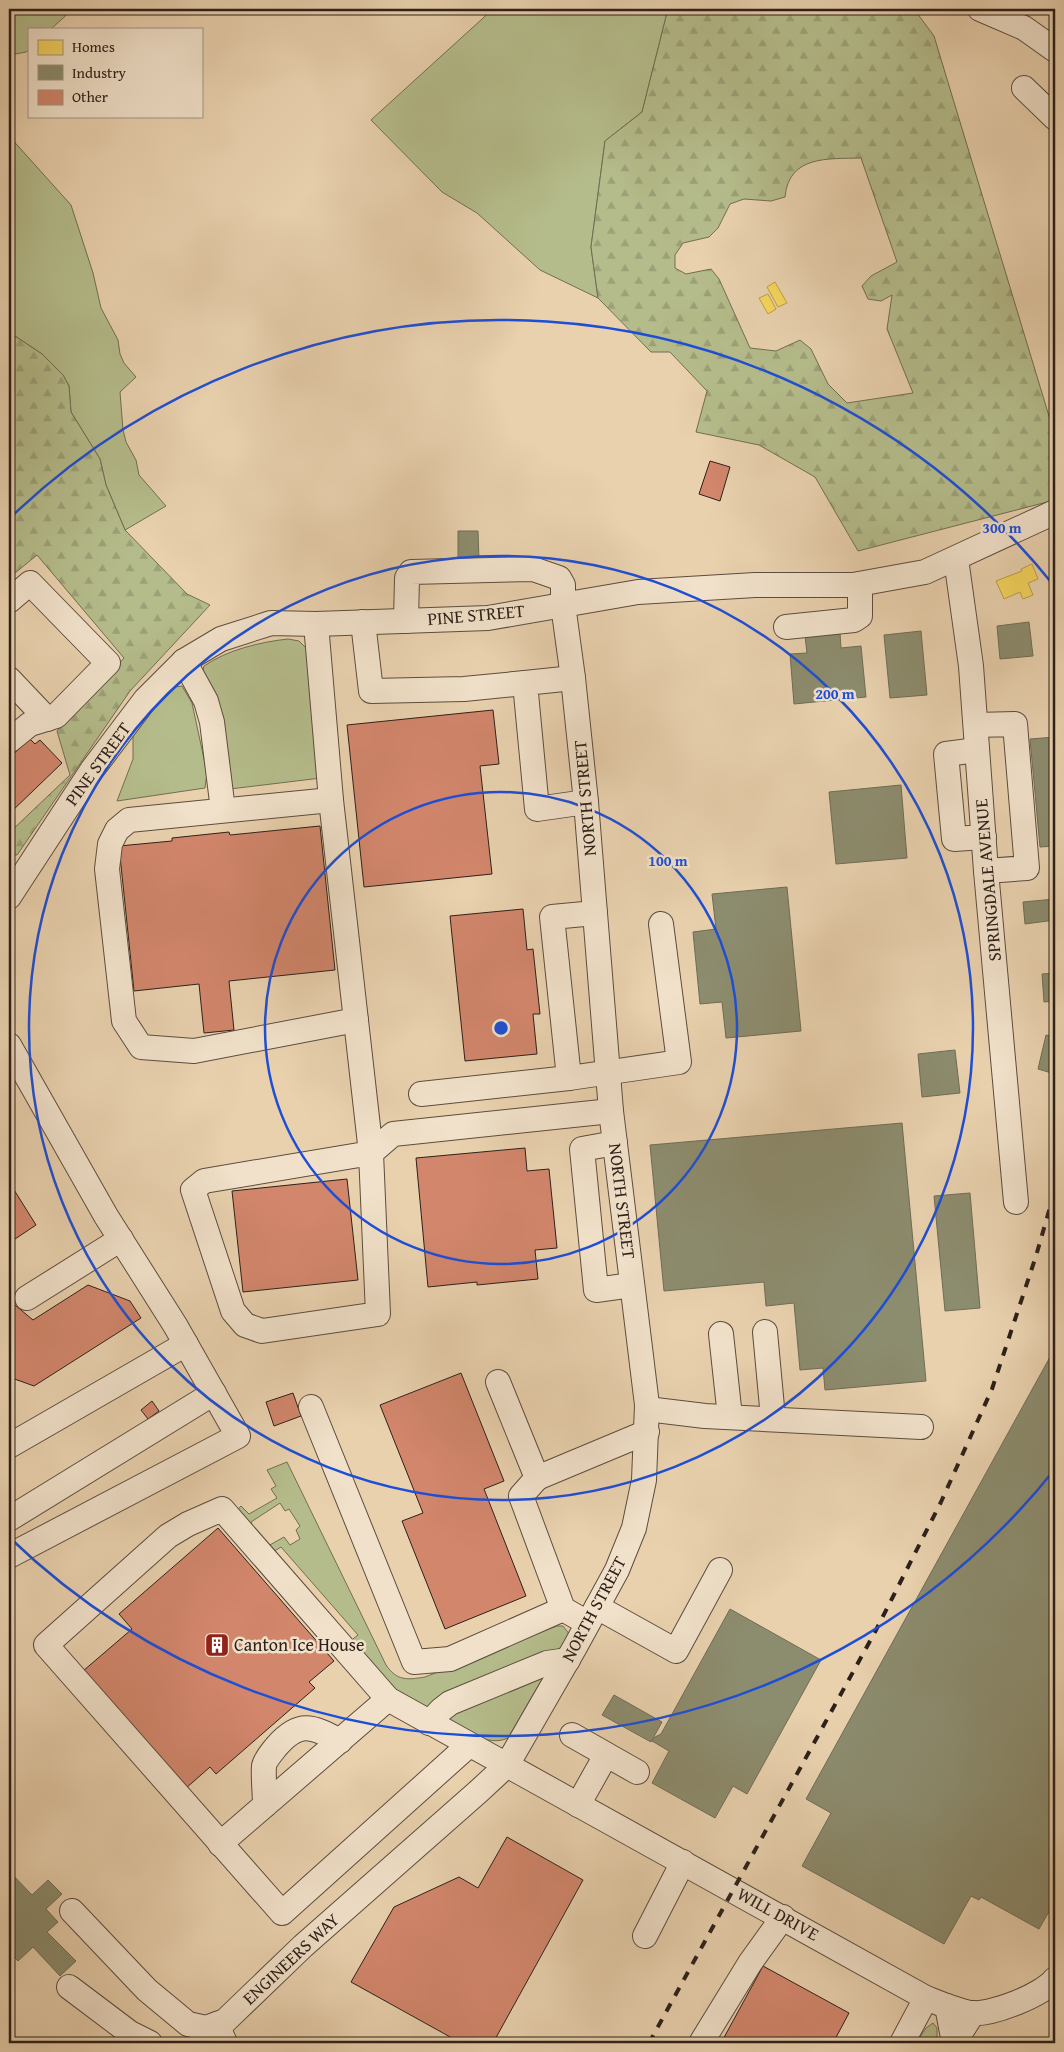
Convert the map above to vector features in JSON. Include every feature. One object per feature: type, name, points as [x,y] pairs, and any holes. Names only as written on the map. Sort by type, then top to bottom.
[{"type":"street","points":[[980,9],[1024,28],[1055,50]]},
{"type":"street","points":[[1024,88],[1055,118]]},
{"type":"street","name":"PINE STREET","points":[[9,897],[16,875],[139,708],[184,661],[221,639],[271,624],[488,618],[638,592],[755,585],[860,584],[925,572],[1055,512]]},
{"type":"street","name":"SPRINGDALE AVENUE","points":[[956,559],[971,666],[986,871],[1016,1202]]},
{"type":"street","name":"NORTH STREET","points":[[406,621],[407,578],[411,572],[532,569],[559,578],[563,585],[563,605],[586,802],[611,1111],[647,1409],[644,1480],[634,1528],[617,1570],[568,1660],[507,1765]]},
{"type":"street","points":[[9,601],[30,583],[108,663],[56,716],[30,724],[9,741]]},
{"type":"street","points":[[786,627],[854,620],[860,616],[860,584]]},
{"type":"street","points":[[363,622],[371,691],[464,689],[573,678]]},
{"type":"street","points":[[316,624],[331,800],[371,1153],[378,1314],[262,1332],[246,1326],[233,1312],[193,1190],[204,1181],[371,1153],[393,1134],[611,1111]]},
{"type":"street","points":[[184,661],[206,701],[212,722],[223,810]]},
{"type":"street","points":[[9,679],[47,719]]},
{"type":"street","points":[[526,683],[537,809],[586,802]]},
{"type":"street","points":[[976,725],[1015,724],[1027,868],[986,871]]},
{"type":"street","points":[[977,750],[946,754],[954,839],[984,837]]},
{"type":"street","points":[[331,800],[129,820],[117,830],[110,844],[107,868],[124,1021],[141,1047],[194,1051],[356,1020]]},
{"type":"street","points":[[569,1078],[552,917],[595,913]]},
{"type":"street","points":[[421,1094],[569,1078],[679,1062],[662,924]]},
{"type":"street","points":[[9,1045],[120,1239],[186,1344],[238,1436],[9,1556]]},
{"type":"street","points":[[615,1143],[582,1150],[596,1290],[632,1285]]},
{"type":"street","points":[[27,1298],[120,1239]]},
{"type":"street","points":[[765,1332],[773,1418]]},
{"type":"street","points":[[721,1334],[730,1417]]},
{"type":"street","points":[[9,1446],[186,1344]]},
{"type":"street","points":[[498,1382],[537,1478]]},
{"type":"street","points":[[9,1519],[214,1393]]},
{"type":"street","points":[[311,1407],[414,1662],[450,1659],[563,1609],[592,1615],[676,1651],[720,1570]]},
{"type":"street","points":[[647,1409],[730,1417],[921,1427]]},
{"type":"street","points":[[563,1609],[522,1496],[537,1478],[647,1432]]},
{"type":"street","name":"WILL DRIVE","points":[[220,1844],[46,1646],[168,1536],[188,1524],[222,1509],[388,1699],[429,1723],[937,2002],[973,2013],[998,2010],[1024,2000],[1054,1983]]},
{"type":"street","points":[[429,1723],[450,1703],[547,1662],[568,1660]]},
{"type":"street","points":[[388,1699],[220,1844],[282,1913],[469,1745]]},
{"type":"street","points":[[265,1805],[264,1765],[272,1751],[285,1736],[304,1728],[317,1729],[340,1740]]},
{"type":"street","points":[[572,1736],[637,1772]]},
{"type":"street","points":[[578,1805],[606,1755]]},
{"type":"street","name":"ENGINEERS WAY","points":[[72,1911],[147,1990],[188,2024],[210,2035],[303,1946],[479,1792],[507,1765]]},
{"type":"street","points":[[646,1936],[683,1862]]},
{"type":"street","points":[[701,2043],[750,1963],[783,1917]]},
{"type":"street","points":[[68,1987],[130,2033],[150,2043]]},
{"type":"street","points":[[902,2043],[937,2002],[954,2043]]},
{"type":"street","points":[[954,2043],[973,2013]]},
{"type":"path","points":[[1055,169],[1052,177],[1055,190]]},
{"type":"green space","points":[[9,9],[73,9],[52,28],[28,28],[28,51],[9,55]]},
{"type":"green space","points":[[493,9],[668,9],[642,112],[605,141],[591,247],[598,298],[540,270],[477,213],[442,192],[371,120]]},
{"type":"green space","points":[[668,9],[914,9],[934,36],[1055,436],[1055,500],[858,551],[815,477],[759,445],[696,432],[707,391],[670,352],[651,352],[598,298],[591,247],[605,141],[642,112]],"holes":[[[861,158],[897,262],[871,276],[862,286],[868,299],[881,301],[892,295],[887,329],[913,393],[847,403],[828,384],[811,349],[800,340],[776,351],[750,348],[719,279],[711,269],[686,274],[675,268],[675,255],[683,243],[709,237],[718,228],[730,204],[744,199],[771,201],[785,197],[788,183],[794,173],[802,166],[824,160]]]},
{"type":"green space","points":[[9,136],[71,205],[93,273],[101,308],[118,340],[120,354],[124,363],[136,377],[120,392],[123,430],[126,442],[136,460],[139,475],[166,506],[125,530],[106,485],[100,459],[71,412],[69,386],[63,375],[42,354],[9,332]]},
{"type":"green space","points":[[9,332],[42,354],[63,375],[69,386],[71,412],[100,459],[106,485],[125,530],[187,594],[210,605],[130,691],[17,855],[9,855],[9,833],[70,775],[57,731],[124,658],[37,555],[9,578]]},
{"type":"green space","points":[[288,639],[299,641],[309,651],[321,778],[230,789],[202,675],[204,666],[223,655],[244,648]]},
{"type":"green space","points":[[182,686],[192,703],[207,773],[205,788],[117,801],[133,759],[133,731],[175,687]]},
{"type":"green space","points":[[287,1462],[386,1665],[398,1677],[413,1679],[425,1677],[557,1626],[563,1626],[570,1635],[560,1651],[429,1713],[404,1700],[349,1642],[358,1635],[281,1547],[273,1552],[268,1546],[284,1537],[290,1545],[300,1539],[296,1530],[300,1526],[289,1509],[285,1511],[280,1503],[251,1522],[254,1529],[238,1513],[238,1509],[241,1506],[249,1514],[277,1498],[271,1489],[276,1486],[267,1470]]},
{"type":"green space","points":[[548,1669],[508,1738],[500,1740],[483,1739],[443,1718]]},
{"type":"green space","points":[[933,2023],[937,2028],[937,2043],[916,2043],[926,2028]]},
{"type":"building: Homes","points":[[775,282],[787,303],[778,307],[767,287]]},
{"type":"building: Homes","points":[[768,294],[776,309],[768,314],[759,298]]},
{"type":"building: Homes","points":[[1032,564],[1038,579],[1028,583],[1033,595],[1023,599],[1020,592],[1004,599],[996,581],[1022,571],[1021,569]]},
{"type":"building: Industry","points":[[458,531],[478,531],[479,561],[458,561]]},
{"type":"building: Industry","points":[[1029,622],[1033,656],[1000,659],[997,626]]},
{"type":"building: Industry","points":[[921,631],[927,695],[890,698],[884,635]]},
{"type":"building: Industry","points":[[840,633],[841,648],[861,646],[866,697],[794,704],[790,654],[807,653],[805,636]]},
{"type":"building: Industry","points":[[1055,737],[1055,846],[1040,847],[1030,739]]},
{"type":"building: Industry","points":[[901,785],[907,858],[836,864],[829,792]]},
{"type":"building: Industry","points":[[787,887],[801,1031],[726,1038],[722,1002],[700,1004],[693,932],[716,929],[712,894]]},
{"type":"building: Industry","points":[[1055,899],[1055,920],[1025,924],[1023,902]]},
{"type":"building: Industry","points":[[1055,973],[1055,1001],[1044,1002],[1042,974]]},
{"type":"building: Industry","points":[[1046,1035],[1055,1037],[1055,1074],[1038,1069]]},
{"type":"building: Industry","points":[[955,1050],[960,1093],[922,1097],[918,1054]]},
{"type":"building: Industry","points":[[902,1123],[926,1381],[825,1390],[823,1368],[800,1370],[794,1303],[766,1306],[764,1282],[664,1291],[650,1145]]},
{"type":"building: Industry","points":[[970,1193],[980,1308],[945,1311],[934,1196]]},
{"type":"building: Industry","points":[[1055,1348],[1055,1901],[1039,1929],[981,1897],[979,1900],[971,1896],[944,1944],[802,1866],[831,1813],[806,1799]]},
{"type":"building: Industry","points":[[730,1609],[821,1660],[747,1794],[733,1786],[715,1818],[652,1783],[669,1751],[652,1741],[661,1734]]},
{"type":"building: Industry","points":[[614,1695],[662,1722],[651,1742],[602,1715]]},
{"type":"building: Industry","points":[[9,1871],[32,1895],[48,1880],[62,1894],[46,1909],[58,1922],[47,1932],[76,1961],[60,1976],[33,1947],[18,1961],[9,1952]]},
{"type":"building: Other","points":[[710,461],[730,467],[720,501],[699,494]]},
{"type":"building: Other","points":[[493,710],[499,764],[480,766],[492,874],[364,887],[347,725]]},
{"type":"building: Other","points":[[29,738],[35,744],[40,740],[62,763],[9,814],[9,768],[15,762],[10,757],[20,748],[17,745]]},
{"type":"building: Other","points":[[320,826],[335,970],[229,981],[234,1030],[204,1033],[199,984],[134,991],[119,846],[172,841],[172,838],[229,832],[230,835]]},
{"type":"building: Other","points":[[523,909],[527,950],[533,949],[540,1014],[533,1014],[537,1054],[465,1061],[450,916]]},
{"type":"building: Other","points":[[525,1148],[527,1171],[549,1169],[557,1248],[535,1250],[538,1279],[477,1285],[477,1282],[428,1287],[416,1158]]},
{"type":"building: Other","points":[[347,1179],[358,1280],[243,1292],[232,1191]]},
{"type":"building: Other","points":[[11,1185],[36,1225],[9,1243],[9,1186]]},
{"type":"building: Other","points":[[88,1285],[130,1301],[141,1318],[34,1386],[9,1377],[9,1300],[33,1320]]},
{"type":"building: Other","points":[[461,1373],[504,1481],[484,1489],[526,1596],[445,1629],[402,1521],[423,1513],[380,1405]]},
{"type":"building: Other","points":[[293,1393],[301,1416],[274,1426],[266,1402]]},
{"type":"building: Other","points":[[152,1401],[159,1411],[148,1419],[141,1410]]},
{"type":"building: Other","name":"Canton Ice House","points":[[218,1528],[334,1661],[309,1682],[315,1688],[216,1774],[210,1767],[185,1789],[83,1671],[132,1629],[119,1614]]},
{"type":"building: Other","points":[[507,1837],[583,1880],[493,2043],[461,2043],[351,1982],[394,1907],[459,1877],[478,1888]]},
{"type":"building: Other","points":[[763,1966],[849,2013],[833,2043],[721,2043]]},
{"type":"railway","points":[[649,2043],[875,1632],[941,1502],[992,1389],[1036,1256],[1055,1190]]},
{"type":"place","name":"Canton Ice House","points":[[217,1645]]}]
